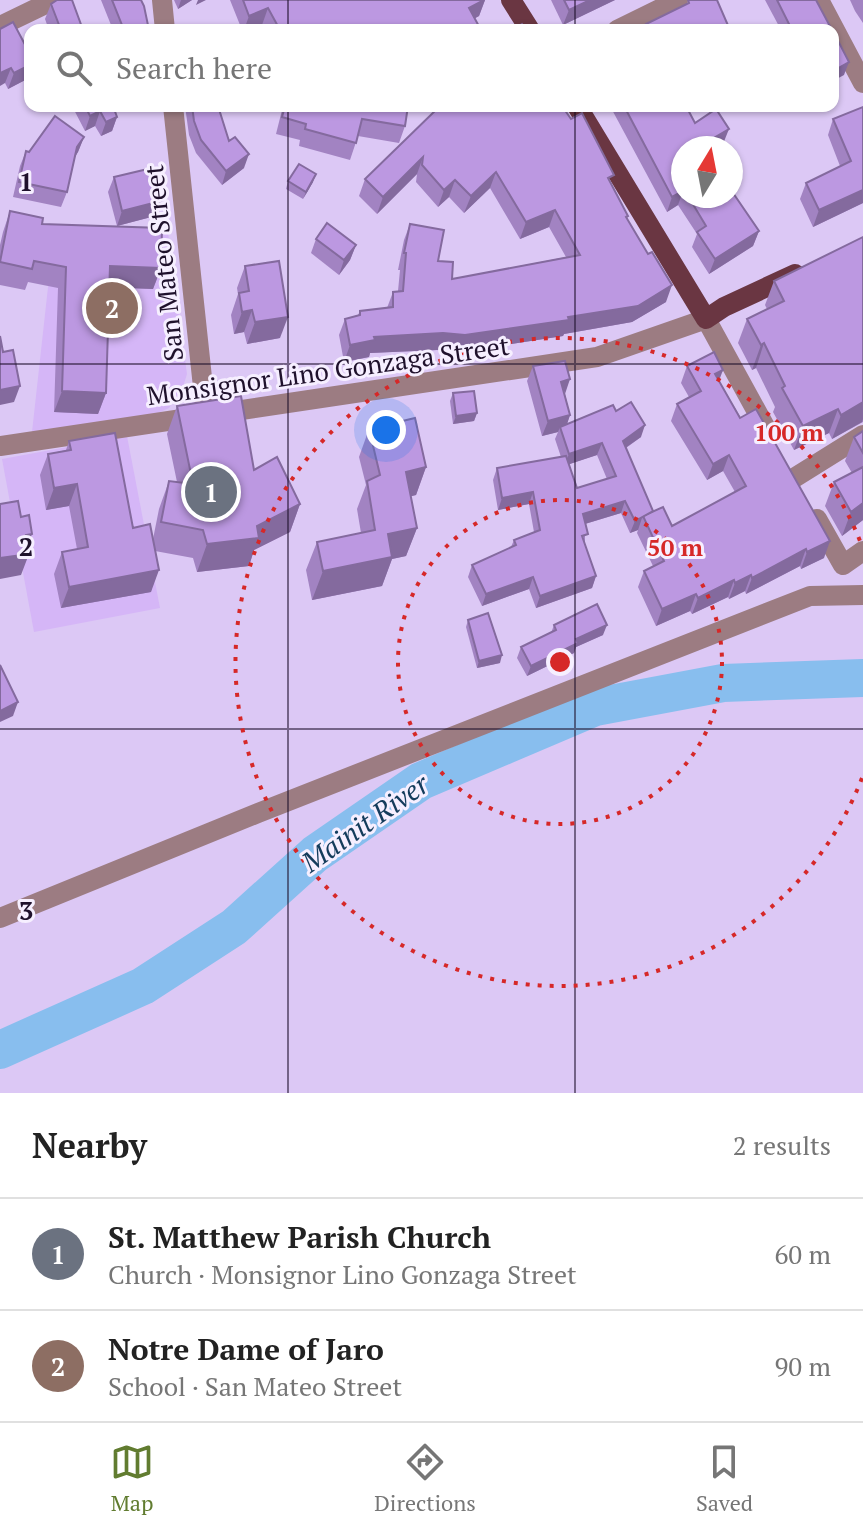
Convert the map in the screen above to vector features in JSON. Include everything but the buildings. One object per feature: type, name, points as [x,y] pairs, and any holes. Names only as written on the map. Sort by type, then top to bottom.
[{"type":"main road","points":[[511,0],[526,24]]},
{"type":"main road","points":[[581,112],[706,319],[724,307],[807,268]]},
{"type":"street","points":[[0,26],[54,0]]},
{"type":"street","points":[[162,0],[164,24]]},
{"type":"street","points":[[629,24],[678,0]]},
{"type":"street","points":[[819,0],[832,24]]},
{"type":"street","points":[[839,38],[863,83]]},
{"type":"street","name":"San Mateo Street","points":[[174,112],[206,415]]},
{"type":"street","points":[[706,319],[843,565],[863,551]]},
{"type":"street","name":"Monsignor Lino Gonzaga Street","points":[[0,446],[597,357],[706,319]]},
{"type":"street","points":[[794,477],[863,435]]},
{"type":"street","points":[[0,918],[810,596],[863,595]]},
{"type":"shaded area","points":[[168,232],[187,374],[182,390],[169,408],[143,420],[32,432],[53,242],[112,240]]},
{"type":"shaded area","points":[[127,436],[160,608],[34,632],[2,459]]},
{"type":"waterway","name":"Mainit River","points":[[0,1050],[143,986],[234,927],[315,854],[421,781],[595,707],[723,683],[863,678]]},
{"type":"place","name":"Notre Dame of Jaro","points":[[112,308]]},
{"type":"place","name":"St. Matthew Parish Church","points":[[211,492]]}]
